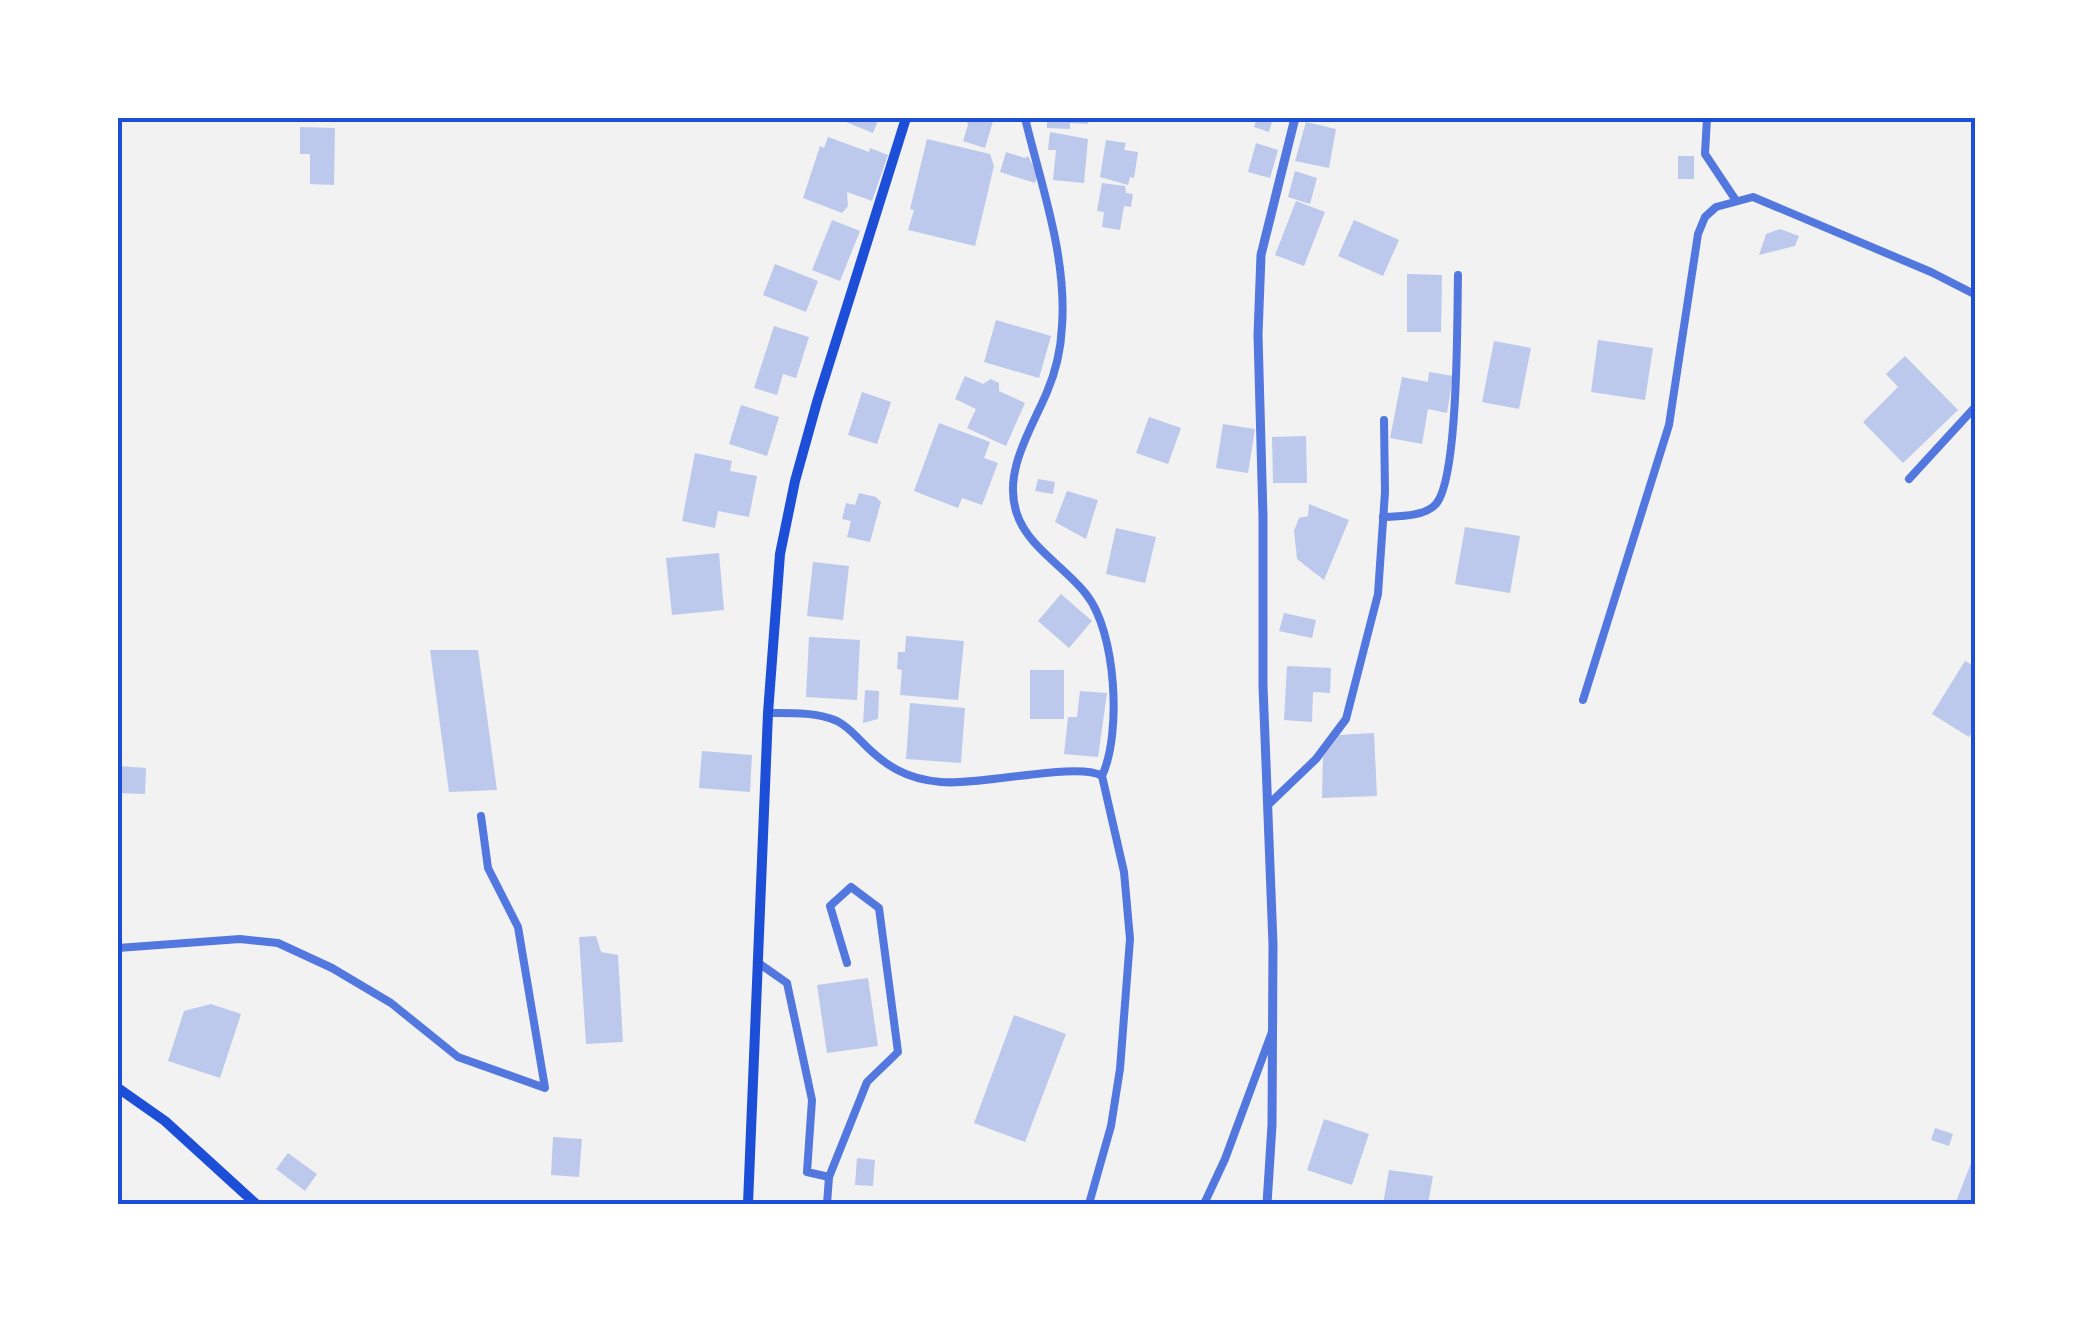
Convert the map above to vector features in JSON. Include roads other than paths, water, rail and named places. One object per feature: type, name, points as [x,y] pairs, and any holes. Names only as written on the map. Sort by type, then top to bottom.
[{"type":"main road","points":[[748,1204],[768,713],[780,554],[795,481],[906,118]]},
{"type":"main road","points":[[118,1088],[165,1121],[251,1203]]},
{"type":"street","points":[[1024,118],[1054,238],[1063,303],[1057,364],[1029,426],[1013,490],[1016,512],[1025,530],[1084,592],[1104,628],[1113,728],[1111,751],[1102,776],[1124,872],[1130,939],[1120,1069],[1111,1126],[1088,1204]]},
{"type":"street","points":[[1267,1204],[1272,1031],[1258,320],[1264,235],[1294,118]]},
{"type":"street","points":[[1706,118],[1705,154],[1735,199]]},
{"type":"street","points":[[1583,700],[1669,425],[1698,234],[1706,217],[1716,207],[1753,196],[1976,295]]},
{"type":"street","points":[[1383,516],[1420,512],[1436,505],[1448,474],[1458,275]]},
{"type":"street","points":[[1909,479],[1976,406]]},
{"type":"street","points":[[1269,804],[1316,760],[1346,718],[1378,594],[1384,420]]},
{"type":"street","points":[[768,713],[837,721],[896,772],[910,777],[966,784],[1061,770],[1095,771],[1102,776]]},
{"type":"street","points":[[118,948],[240,939],[278,943],[332,968],[390,1003],[458,1057],[545,1088],[518,927],[488,868],[481,816]]},
{"type":"street","points":[[826,1204],[829,1177],[867,1082],[898,1052],[878,908],[850,888],[830,906],[847,963]]},
{"type":"street","points":[[757,962],[787,984],[812,1100],[807,1172],[829,1177]]},
{"type":"street","points":[[1204,1204],[1225,1159],[1272,1031]]}]
